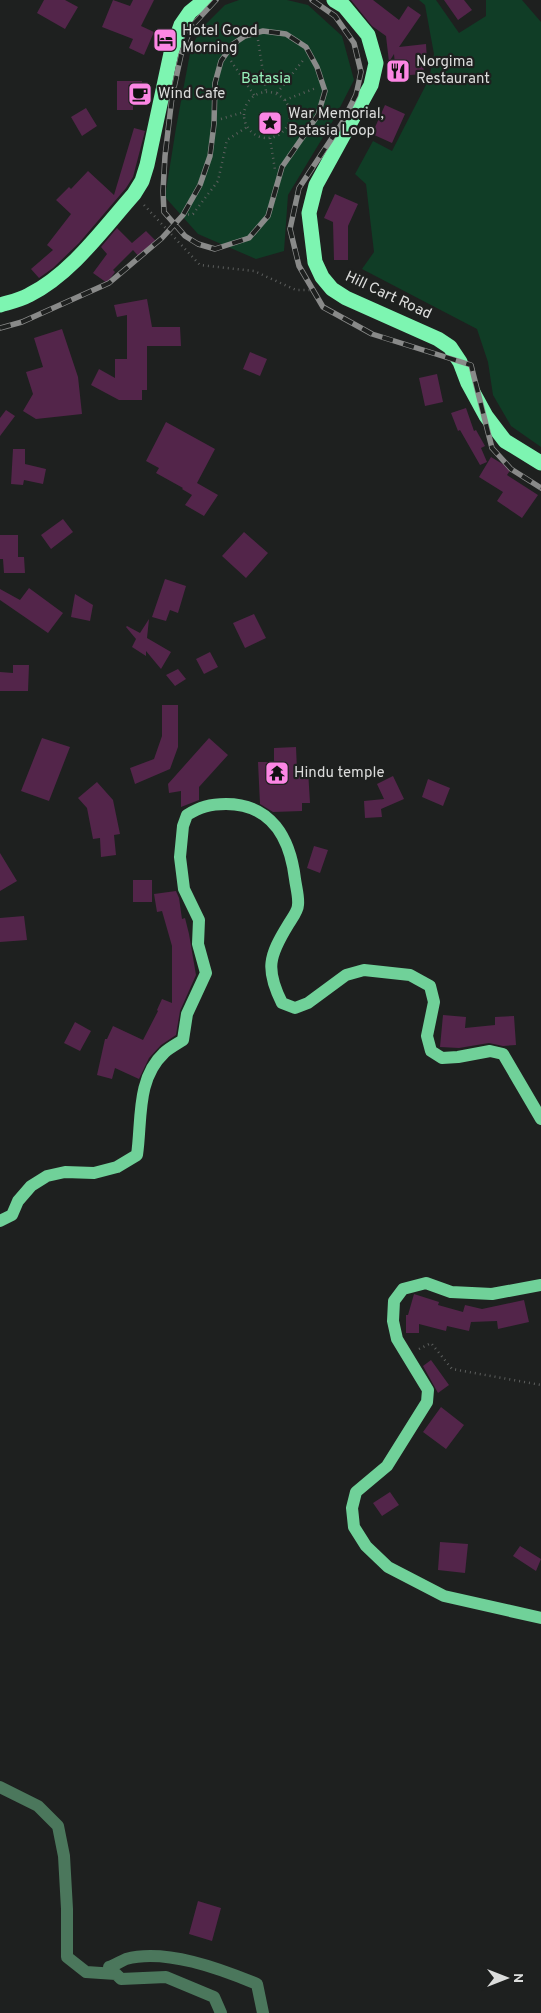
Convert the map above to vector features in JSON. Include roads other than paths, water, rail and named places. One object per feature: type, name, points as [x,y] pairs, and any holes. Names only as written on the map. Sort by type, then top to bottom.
[{"type":"highway","points":[[0,305],[28,296],[51,282],[69,267],[134,194],[142,181],[147,165],[171,53],[181,25],[190,12],[205,0]]},
{"type":"highway","name":"Hill Cart Road","points":[[334,0],[344,6],[368,35],[376,62],[372,85],[316,185],[308,213],[315,262],[322,277],[332,289],[353,302],[438,339],[450,347],[460,362],[468,383],[486,416],[506,441],[541,463]]},
{"type":"main road","points":[[0,1221],[12,1216],[18,1201],[31,1186],[47,1176],[65,1172],[94,1173],[118,1167],[137,1155],[139,1106],[151,1069],[164,1053],[183,1040],[187,1014],[206,972],[198,944],[199,920],[184,889],[180,857],[186,815],[202,806],[243,804],[264,813],[283,837],[293,865],[299,906],[275,947],[270,967],[276,991],[282,1003],[295,1008],[308,1004],[346,975],[364,970],[410,975],[430,986],[434,1002],[428,1036],[431,1051],[442,1058],[490,1051],[503,1054],[541,1119]]},
{"type":"main road","points":[[541,1285],[492,1294],[451,1292],[426,1283],[402,1289],[394,1301],[393,1320],[397,1339],[428,1390],[427,1402],[388,1466],[356,1492],[352,1508],[354,1527],[366,1546],[388,1567],[444,1596],[541,1618]]},
{"type":"street","points":[[0,1787],[38,1806],[58,1826],[64,1865],[67,1909],[67,1958],[86,1972],[116,1974]]},
{"type":"street","points":[[221,2013],[214,1997],[166,1977],[121,1979],[109,1967],[127,1959],[161,1956],[216,1967],[257,1984],[262,2013]]},
{"type":"railway","points":[[0,328],[22,322],[109,283],[162,238],[183,215],[200,185],[210,156],[214,124],[215,83],[221,61],[233,44],[245,36],[263,31],[286,34],[306,47],[317,67],[325,91],[318,115],[282,167],[268,216],[249,238],[215,249],[198,244],[185,236],[164,212],[165,156],[172,97],[181,55],[191,27],[216,0]]},
{"type":"railway","points":[[312,0],[335,16],[354,43],[361,72],[356,95],[342,123],[299,188],[290,229],[299,266],[323,307],[372,334],[471,365],[492,448],[511,469],[541,488]]},
{"type":"place","name":"Hotel Good Morning","points":[[165,40]]},
{"type":"place","name":"Norgima Restaurant","points":[[398,71]]},
{"type":"place","name":"Wind Cafe","points":[[140,94]]},
{"type":"place","name":"War Memorial, Batasia Loop","points":[[270,123]]},
{"type":"place","name":"Hindu temple","points":[[277,773]]},
{"type":"park label","name":"Batasia","points":[[266,79]]}]
